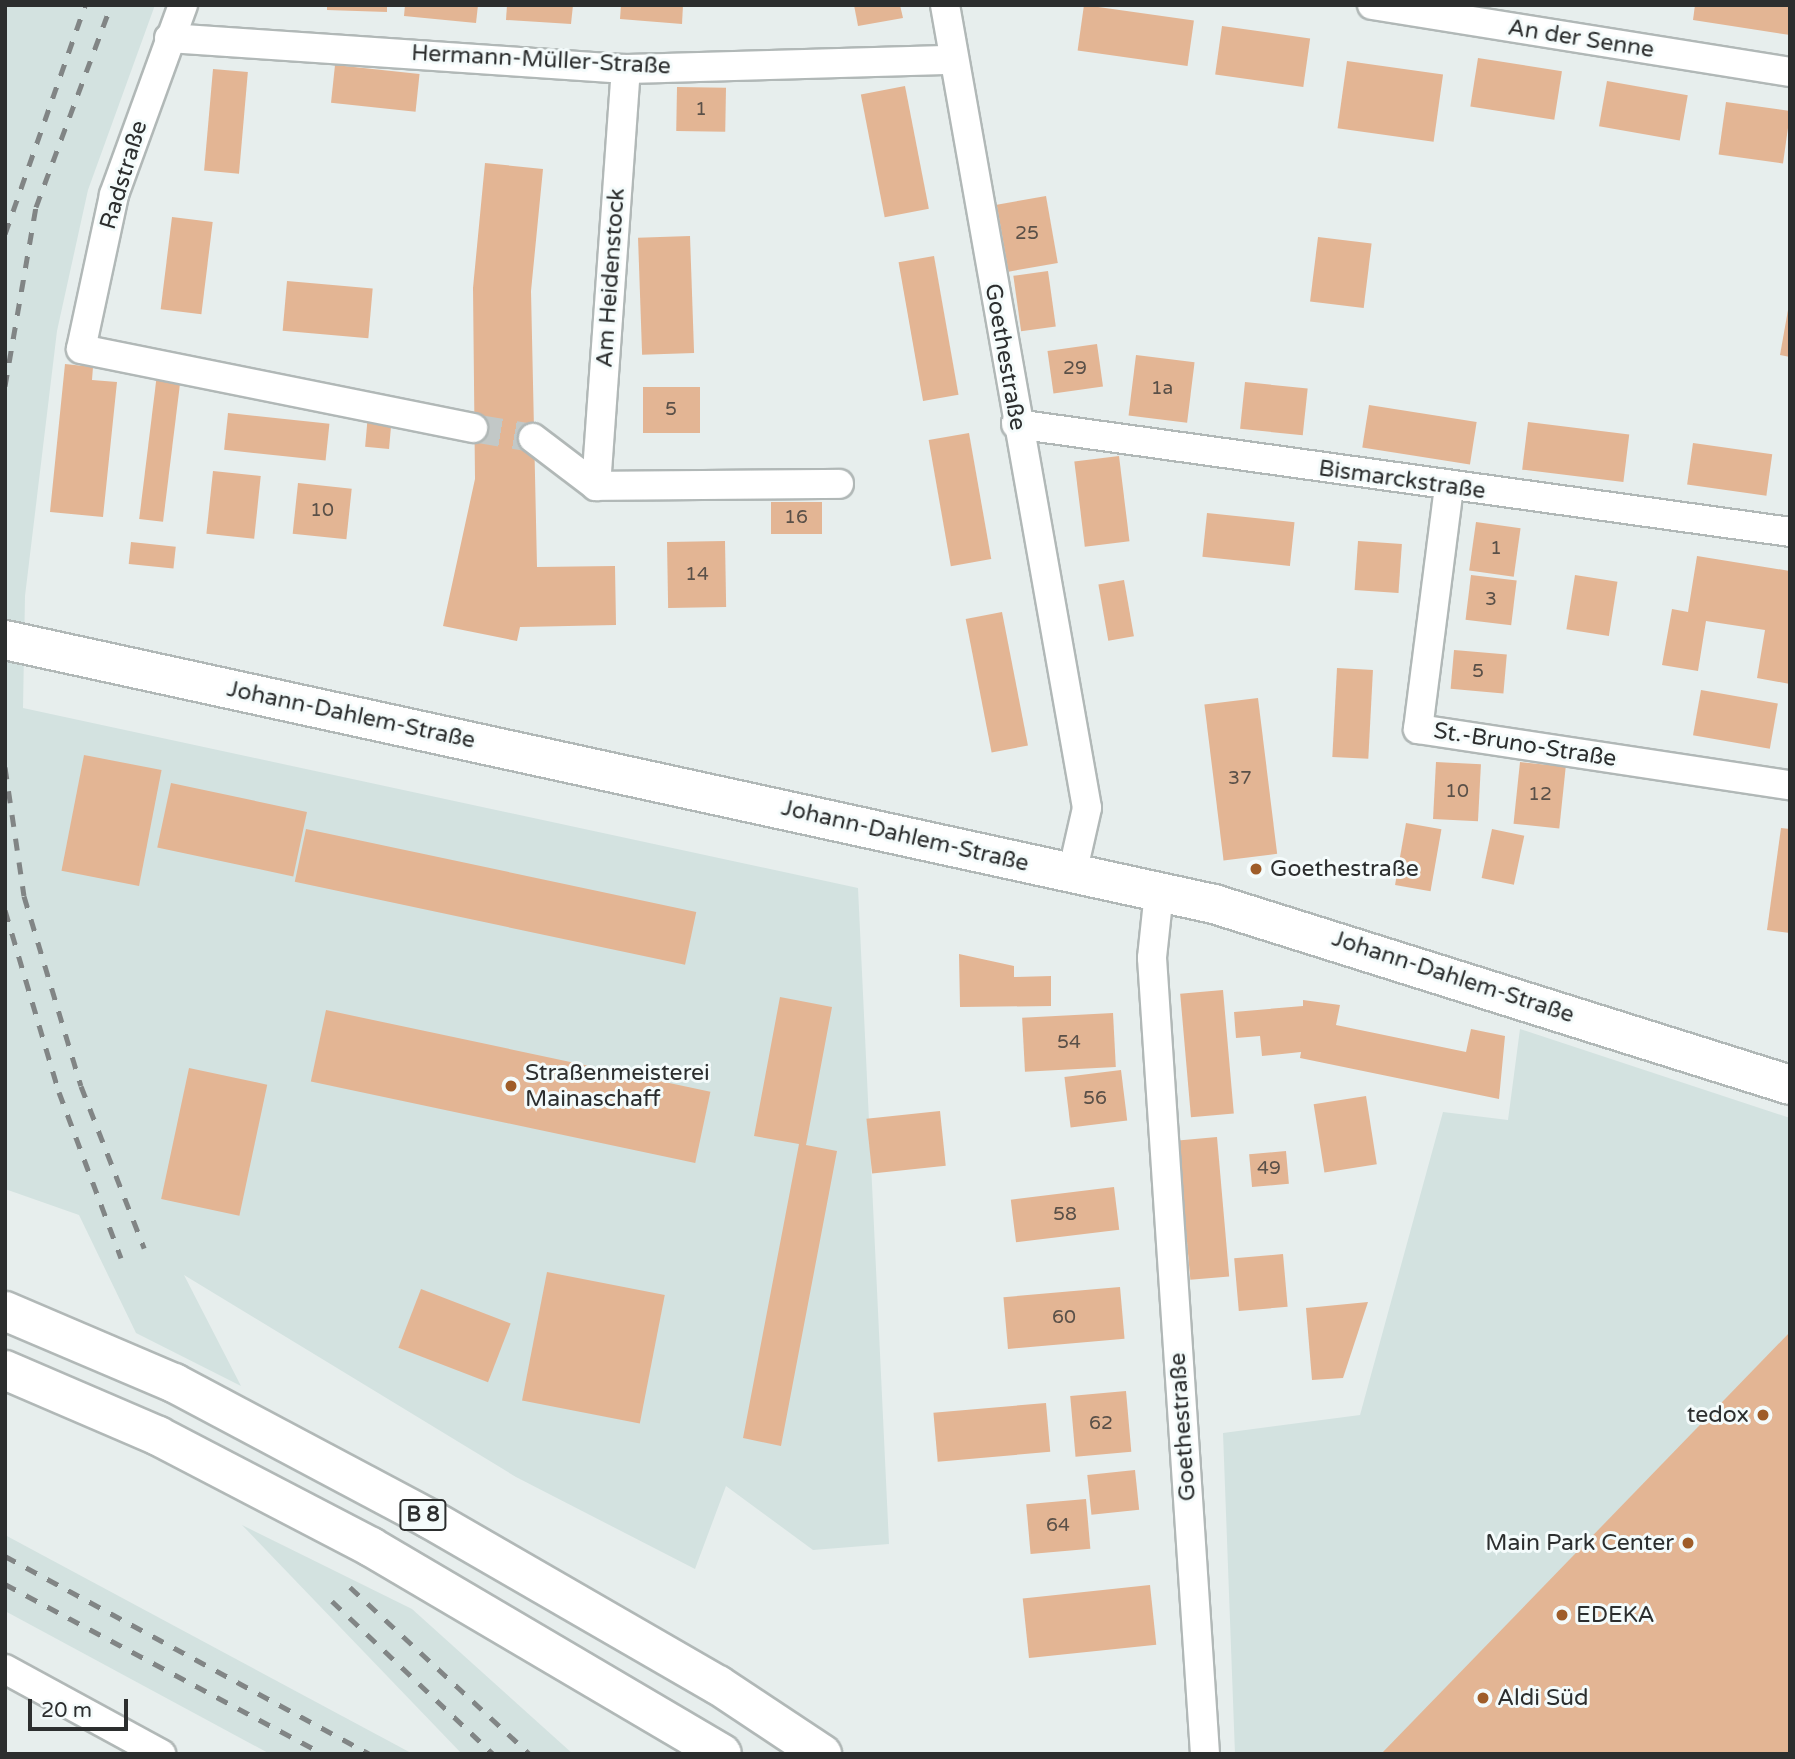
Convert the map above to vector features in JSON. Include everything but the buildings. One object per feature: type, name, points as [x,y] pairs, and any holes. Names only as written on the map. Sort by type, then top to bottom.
[{"type":"main road","name":"Johann-Dahlem-Straße","points":[[5,640],[1160,892],[1353,943],[1790,1085]]},
{"type":"main road","name":"B 8","points":[[5,1311],[174,1383],[430,1519],[718,1685],[822,1754]]},
{"type":"main road","name":"B 8","points":[[5,1370],[158,1436],[371,1547],[722,1754]]},
{"type":"street","name":"Radstraße","points":[[183,5],[114,195],[81,349],[473,428]]},
{"type":"street","name":"Goethestraße","points":[[945,5],[1016,424],[1087,808],[1072,874]]},
{"type":"street","name":"An der Senne","points":[[1371,5],[1498,15],[1790,72]]},
{"type":"street","name":"Hermann-Müller-Straße","points":[[169,38],[626,69],[954,60]]},
{"type":"street","name":"Am Heidenstock","points":[[596,486],[626,69]]},
{"type":"street","name":"Bismarckstraße","points":[[1016,424],[1449,487],[1790,531]]},
{"type":"street","points":[[533,438],[596,486],[839,484]]},
{"type":"street","name":"St.-Bruno-Straße","points":[[1449,487],[1418,729],[1790,785]]},
{"type":"street","name":"Goethestraße","points":[[1160,892],[1152,958],[1205,1754]]},
{"type":"street","points":[[5,1669],[160,1754]]},
{"type":"shaded area","points":[[5,5],[155,5],[88,190],[57,331],[25,596],[23,708],[858,888],[889,1544],[813,1550],[726,1486],[695,1569],[516,1477],[184,1275],[241,1386],[136,1333],[79,1215],[5,1189]]},
{"type":"shaded area","points":[[1520,1029],[1790,1118],[1790,1754],[1235,1754],[1223,1433],[1360,1415],[1443,1112],[1508,1120]]},
{"type":"shaded area","points":[[242,1525],[412,1609],[573,1754],[462,1754]]},
{"type":"shaded area","points":[[5,1535],[413,1754],[270,1754],[5,1611]]},
{"type":"tunnel","points":[[473,428],[533,438]]},
{"type":"railway","points":[[5,234],[85,5]]},
{"type":"railway","points":[[5,386],[36,207],[111,5]]},
{"type":"railway","points":[[5,767],[24,896],[81,1086],[144,1248]]},
{"type":"railway","points":[[5,910],[59,1092],[121,1258]]},
{"type":"railway","points":[[5,1556],[369,1754]]},
{"type":"railway","points":[[5,1584],[323,1754]]},
{"type":"railway","points":[[350,1587],[530,1754]]},
{"type":"railway","points":[[332,1601],[493,1754]]},
{"type":"place","name":"Goethestraße","points":[[1256,869]]},
{"type":"place","name":"Straßenmeisterei Mainaschaff","points":[[511,1086]]},
{"type":"place","name":"tedox","points":[[1763,1415]]},
{"type":"place","name":"Main Park Center","points":[[1688,1543]]},
{"type":"place","name":"EDEKA","points":[[1562,1615]]},
{"type":"place","name":"Aldi Süd","points":[[1483,1698]]}]
